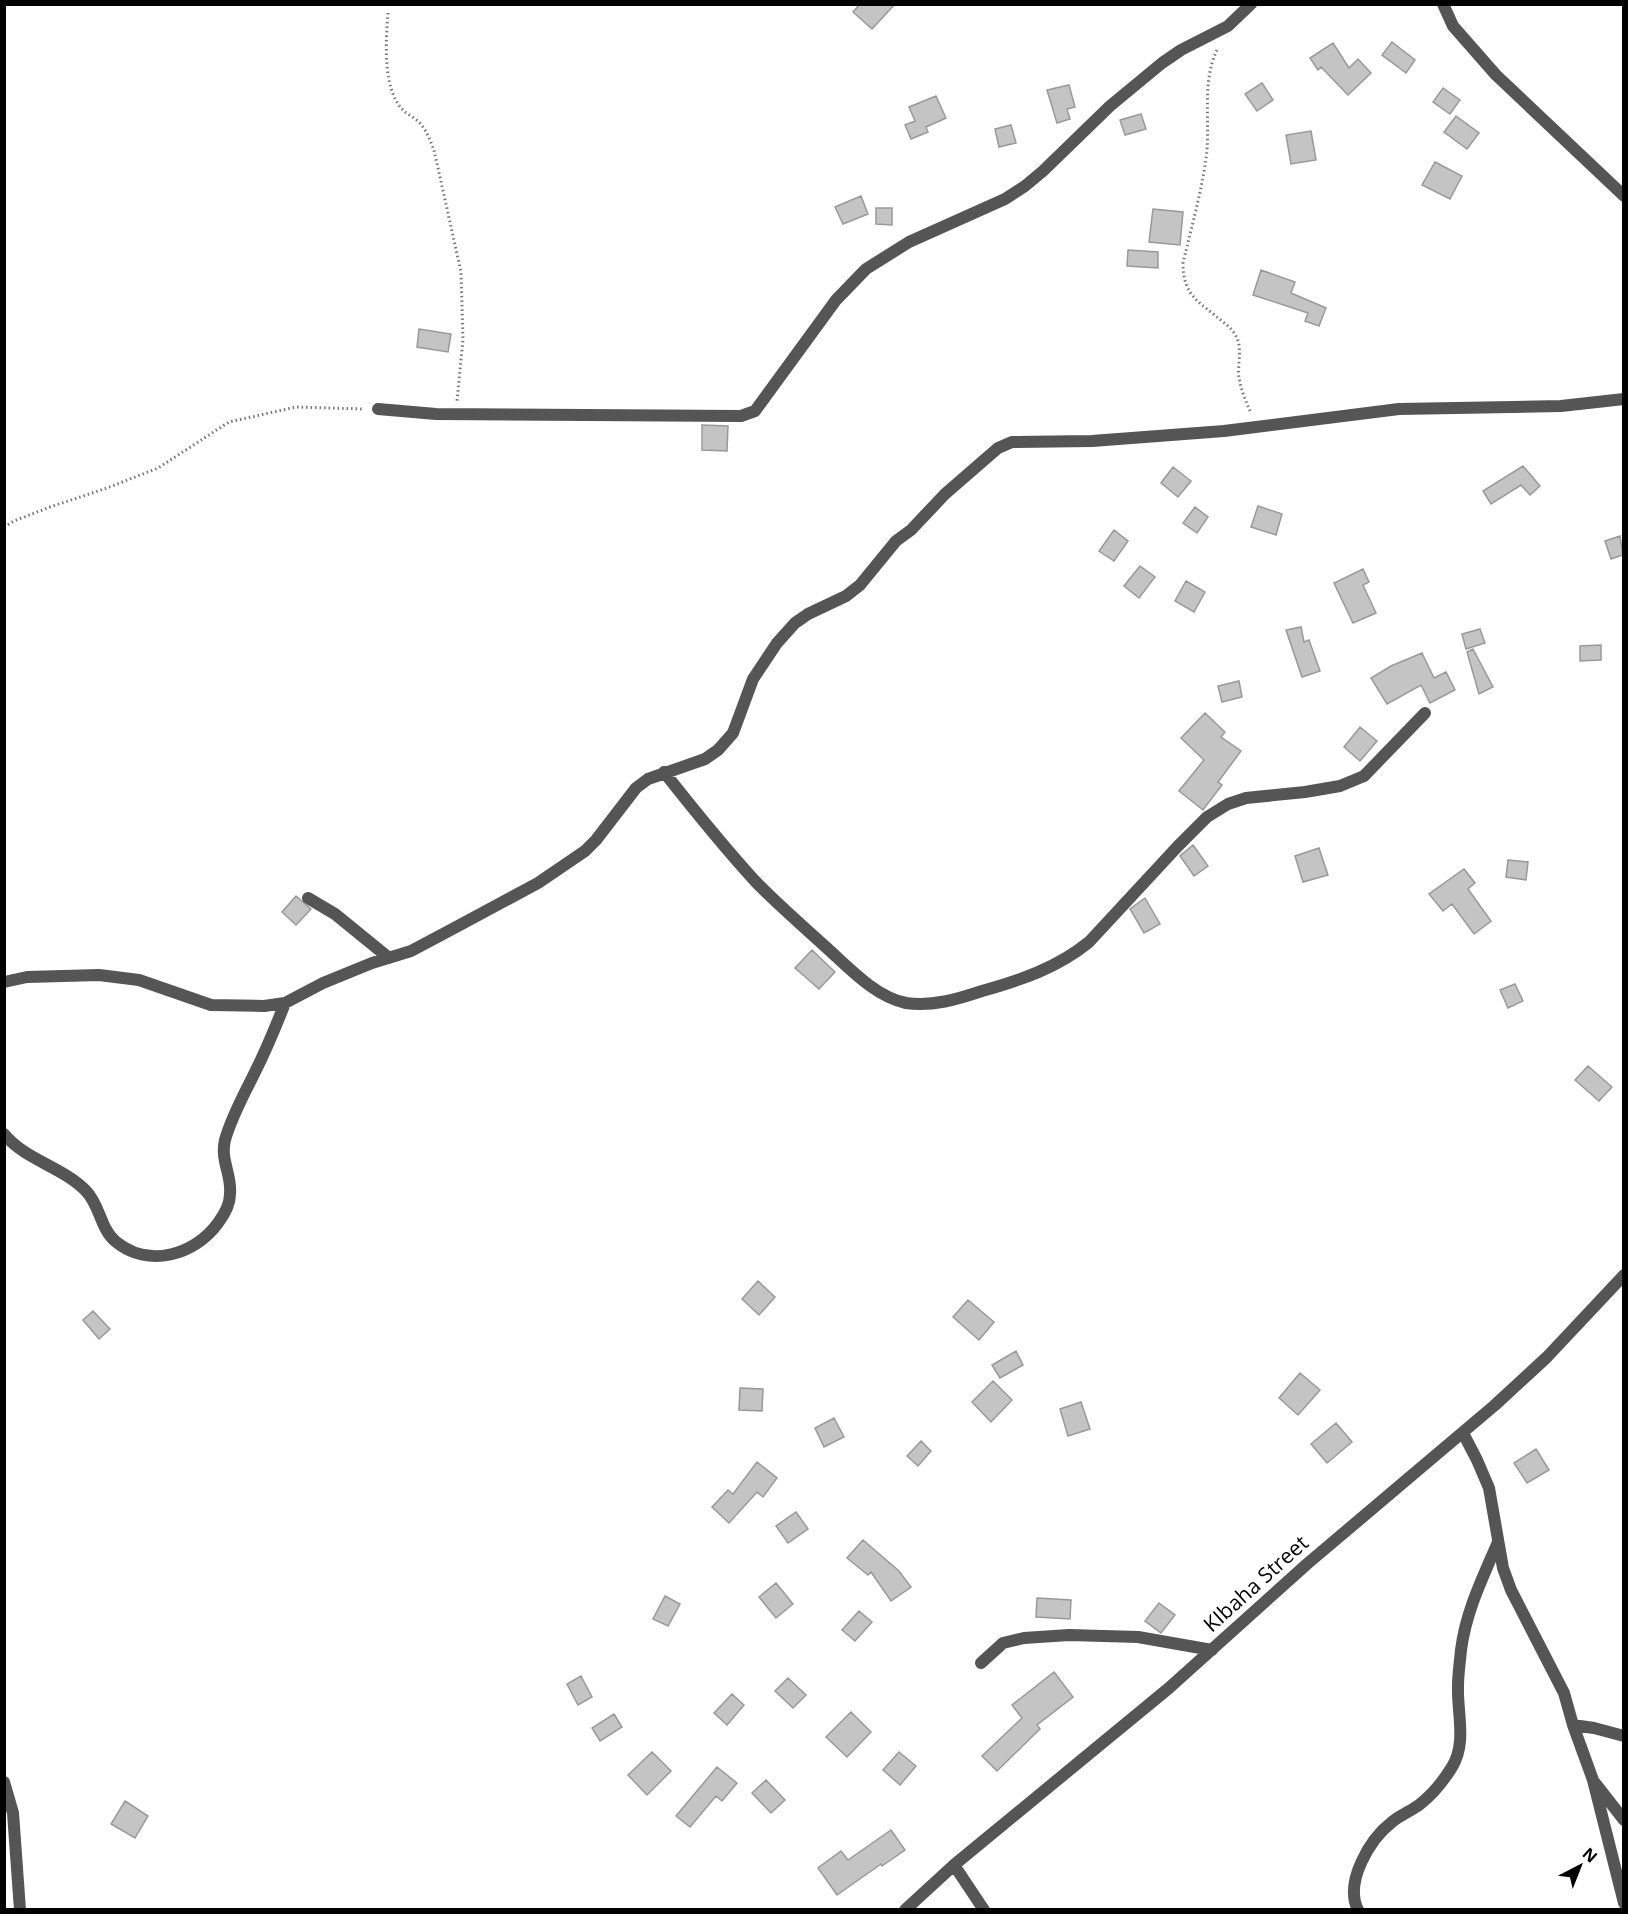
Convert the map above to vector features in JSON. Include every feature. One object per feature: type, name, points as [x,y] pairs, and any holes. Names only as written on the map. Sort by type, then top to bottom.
[{"type":"street","points":[[378,409],[456,414],[741,416],[755,411],[836,300],[866,269],[909,242],[1005,199],[1025,186],[1110,106],[1162,63],[1181,50],[1228,26],[1251,4]]},
{"type":"street","points":[[1443,4],[1453,26],[1496,75],[1623,196]]},
{"type":"street","points":[[4,982],[27,977],[99,975],[139,980],[211,1005],[285,1004],[323,983],[372,963],[411,951],[458,926],[556,871],[596,840],[636,788],[648,779],[705,759],[718,750],[733,733],[753,680],[777,643],[795,622],[846,596],[860,585],[896,541],[911,530],[945,494],[998,448],[1012,442],[1092,441],[1224,431],[1399,410],[1561,406],[1623,399]]},
{"type":"street","points":[[664,772],[703,822],[757,883],[849,968],[872,987],[890,997],[905,1003],[925,1004],[953,1000],[1018,981],[1073,955],[1089,942],[1207,817],[1228,804],[1246,798],[1340,786],[1364,776],[1425,713]]},
{"type":"street","points":[[308,898],[335,914],[389,958]]},
{"type":"street","points":[[4,1134],[29,1155],[74,1181],[87,1192],[114,1241],[125,1248],[142,1256],[180,1253],[194,1247],[205,1239],[225,1213],[231,1194],[224,1152],[230,1122],[270,1043],[285,1004]]},
{"type":"street","name":"KIbaha Street","points":[[905,1910],[954,1865],[1139,1713],[1367,1512],[1463,1433],[1547,1357],[1623,1275]]},
{"type":"street","points":[[1463,1433],[1478,1460],[1489,1488],[1503,1568],[1511,1590],[1564,1693],[1593,1780],[1623,1903]]},
{"type":"street","points":[[1358,1910],[1354,1902],[1354,1880],[1362,1859],[1391,1822],[1419,1805],[1438,1786],[1453,1765],[1461,1743],[1458,1686],[1462,1648],[1471,1605],[1498,1542]]},
{"type":"street","points":[[981,1664],[993,1650],[1003,1643],[1024,1638],[1069,1635],[1138,1637],[1212,1650]]},
{"type":"street","points":[[1573,1725],[1623,1736]]},
{"type":"street","points":[[1593,1780],[1623,1820]]},
{"type":"street","points":[[4,1782],[13,1813],[20,1910]]},
{"type":"street","points":[[954,1865],[984,1910]]},
{"type":"path","points":[[388,14],[386,64],[390,82],[396,101],[403,111],[419,122],[427,133],[434,150],[461,272],[463,339],[456,414]]},
{"type":"path","points":[[1228,26],[1210,68],[1209,138],[1183,264],[1183,277],[1188,292],[1236,335],[1240,349],[1239,376],[1256,426]]},
{"type":"path","points":[[4,527],[50,507],[158,468],[210,432],[229,422],[296,407],[378,409]]},
{"type":"building","points":[[860,4],[895,4],[872,29],[853,12]]},
{"type":"building","points":[[1392,42],[1415,60],[1406,73],[1382,55]]},
{"type":"building","points":[[1333,43],[1349,68],[1358,59],[1371,73],[1348,95],[1321,67],[1318,70],[1310,58]]},
{"type":"building","points":[[1262,83],[1273,100],[1257,111],[1245,94]]},
{"type":"building","points":[[1069,85],[1075,107],[1067,109],[1070,119],[1057,123],[1047,90]]},
{"type":"building","points":[[1443,88],[1460,100],[1450,114],[1433,102]]},
{"type":"building","points":[[936,96],[946,118],[926,127],[928,132],[911,139],[905,125],[915,121],[909,107]]},
{"type":"building","points":[[1141,114],[1146,129],[1125,135],[1120,120]]},
{"type":"building","points":[[1456,116],[1479,133],[1467,149],[1444,132]]},
{"type":"building","points":[[1011,125],[1016,143],[999,147],[995,129]]},
{"type":"building","points":[[1311,131],[1316,160],[1291,164],[1286,135]]},
{"type":"building","points":[[1435,162],[1462,176],[1450,199],[1422,185]]},
{"type":"building","points":[[861,196],[868,214],[843,224],[835,207]]},
{"type":"building","points":[[876,208],[892,208],[892,225],[876,224]]},
{"type":"building","points":[[1153,209],[1183,212],[1180,245],[1149,242]]},
{"type":"building","points":[[1128,250],[1158,252],[1158,268],[1127,266]]},
{"type":"building","points":[[1261,270],[1295,282],[1291,293],[1326,308],[1319,326],[1305,321],[1308,313],[1253,295]]},
{"type":"building","points":[[419,329],[451,334],[448,352],[417,347]]},
{"type":"building","points":[[702,425],[728,426],[727,451],[702,450]]},
{"type":"building","points":[[1523,466],[1540,486],[1530,495],[1521,485],[1491,504],[1483,491]]},
{"type":"building","points":[[1173,467],[1191,481],[1178,497],[1161,483]]},
{"type":"building","points":[[1258,506],[1282,514],[1276,535],[1251,527]]},
{"type":"building","points":[[1195,507],[1208,517],[1197,533],[1183,523]]},
{"type":"building","points":[[1114,530],[1128,541],[1114,561],[1099,551]]},
{"type":"building","points":[[1620,536],[1623,555],[1611,559],[1605,541]]},
{"type":"building","points":[[1140,566],[1155,577],[1139,598],[1124,586]]},
{"type":"building","points":[[1363,569],[1369,582],[1363,585],[1376,613],[1353,623],[1334,583]]},
{"type":"building","points":[[1186,581],[1205,592],[1194,612],[1175,601]]},
{"type":"building","points":[[1301,627],[1304,642],[1309,640],[1320,671],[1302,677],[1286,630]]},
{"type":"building","points":[[1480,629],[1485,643],[1466,649],[1462,634]]},
{"type":"building","points":[[1601,645],[1601,660],[1580,661],[1580,646]]},
{"type":"building","points":[[1473,649],[1493,687],[1479,694],[1467,652]]},
{"type":"building","points":[[1422,653],[1434,678],[1446,672],[1455,690],[1430,703],[1421,685],[1387,704],[1371,678],[1391,666]]},
{"type":"building","points":[[1239,681],[1242,697],[1222,702],[1218,686]]},
{"type":"building","points":[[1205,713],[1225,732],[1221,737],[1241,751],[1218,782],[1222,785],[1203,810],[1179,791],[1204,760],[1181,738]]},
{"type":"building","points":[[1360,727],[1377,741],[1360,761],[1344,747]]},
{"type":"building","points":[[1193,845],[1208,866],[1194,876],[1180,856]]},
{"type":"building","points":[[1319,848],[1328,875],[1303,882],[1295,856]]},
{"type":"building","points":[[1508,860],[1528,862],[1526,880],[1506,877]]},
{"type":"building","points":[[1464,869],[1475,883],[1468,889],[1491,921],[1474,934],[1452,904],[1443,911],[1429,894]]},
{"type":"building","points":[[296,896],[311,909],[296,925],[282,912]]},
{"type":"building","points":[[1145,898],[1160,924],[1144,933],[1130,909]]},
{"type":"building","points":[[812,950],[835,972],[819,989],[795,968]]},
{"type":"building","points":[[1515,984],[1523,1001],[1508,1008],[1500,990]]},
{"type":"building","points":[[1588,1066],[1612,1087],[1599,1101],[1575,1080]]},
{"type":"building","points":[[758,1281],[775,1297],[759,1315],[742,1299]]},
{"type":"building","points":[[968,1300],[994,1322],[979,1340],[953,1317]]},
{"type":"building","points":[[93,1311],[110,1329],[99,1339],[83,1320]]},
{"type":"building","points":[[1016,1351],[1023,1365],[1000,1378],[992,1365]]},
{"type":"building","points":[[1300,1373],[1320,1390],[1298,1415],[1279,1398]]},
{"type":"building","points":[[993,1381],[1012,1400],[991,1422],[972,1402]]},
{"type":"building","points":[[740,1388],[763,1389],[762,1411],[739,1410]]},
{"type":"building","points":[[1081,1402],[1090,1429],[1068,1436],[1060,1409]]},
{"type":"building","points":[[834,1418],[844,1437],[824,1447],[815,1428]]},
{"type":"building","points":[[1336,1423],[1352,1442],[1327,1463],[1311,1444]]},
{"type":"building","points":[[921,1441],[931,1451],[918,1466],[907,1456]]},
{"type":"building","points":[[1536,1449],[1549,1470],[1527,1483],[1514,1463]]},
{"type":"building","points":[[757,1462],[777,1478],[763,1497],[757,1492],[729,1523],[712,1507],[728,1490],[733,1494]]},
{"type":"building","points":[[796,1512],[808,1529],[788,1543],[776,1526]]},
{"type":"building","points":[[863,1540],[899,1571],[911,1587],[891,1601],[871,1572],[868,1575],[847,1558]]},
{"type":"building","points":[[776,1583],[793,1604],[776,1618],[759,1597]]},
{"type":"building","points":[[665,1596],[680,1604],[668,1626],[653,1619]]},
{"type":"building","points":[[1037,1598],[1071,1600],[1070,1619],[1036,1617]]},
{"type":"building","points":[[1159,1603],[1175,1615],[1161,1633],[1145,1621]]},
{"type":"building","points":[[859,1611],[872,1622],[855,1641],[842,1630]]},
{"type":"building","points":[[1054,1672],[1073,1697],[1037,1725],[1040,1729],[997,1771],[982,1756],[1022,1718],[1012,1705]]},
{"type":"building","points":[[581,1676],[592,1697],[578,1705],[567,1684]]},
{"type":"building","points":[[788,1678],[806,1695],[793,1708],[775,1691]]},
{"type":"building","points":[[732,1694],[744,1705],[727,1725],[714,1713]]},
{"type":"building","points":[[851,1712],[871,1732],[847,1757],[826,1737]]},
{"type":"building","points":[[614,1714],[622,1727],[600,1741],[592,1728]]},
{"type":"building","points":[[652,1752],[671,1771],[647,1795],[628,1775]]},
{"type":"building","points":[[899,1752],[916,1766],[900,1785],[883,1770]]},
{"type":"building","points":[[717,1767],[737,1783],[722,1801],[716,1796],[690,1827],[676,1816]]},
{"type":"building","points":[[766,1780],[785,1800],[771,1813],[752,1793]]},
{"type":"building","points":[[125,1801],[148,1816],[135,1838],[111,1824]]},
{"type":"building","points":[[891,1830],[905,1850],[837,1895],[818,1868],[841,1851],[848,1860]]}]
